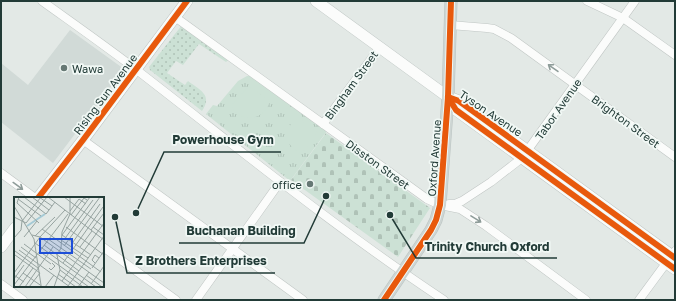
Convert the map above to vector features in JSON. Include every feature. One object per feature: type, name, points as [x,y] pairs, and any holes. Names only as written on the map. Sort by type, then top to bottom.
[{"type":"main road","name":"Oxford Avenue","points":[[384,300],[436,220],[440,205],[448,97],[451,1]]},
{"type":"street","points":[[42,1],[136,70],[280,182],[402,272],[444,300]]},
{"type":"street","name":"Rising Sun Avenue","points":[[37,197],[83,140],[187,1]]},
{"type":"street","name":"Tyson Avenue","points":[[316,1],[448,97],[456,110],[525,155],[673,259]]},
{"type":"street","points":[[587,1],[622,18],[675,56]]},
{"type":"street","name":"Tabor Avenue","points":[[440,205],[455,204],[462,201],[491,182],[525,155],[635,1]]},
{"type":"street","name":"Disston Street","points":[[175,17],[411,188],[427,199],[440,205],[460,209],[486,226],[586,300]]},
{"type":"street","name":"Brighton Street","points":[[450,25],[494,29],[511,38],[675,157]]},
{"type":"street","name":"Bingham Street","points":[[323,124],[380,47]]},
{"type":"street","points":[[83,140],[303,300]]},
{"type":"street","points":[[1,173],[35,197]]},
{"type":"street","points":[[196,300],[280,182]]},
{"type":"street","points":[[1,247],[14,229]]},
{"type":"street","points":[[104,249],[176,300]]},
{"type":"street","points":[[639,300],[673,259]]},
{"type":"street","points":[[1,284],[22,300]]},
{"type":"shaded area","points":[[70,30],[124,69],[53,163],[1,122],[1,63],[28,85]]},
{"type":"green space","points":[[182,25],[229,59],[226,62],[199,44],[183,65],[176,61],[167,73],[185,85],[188,81],[204,93],[206,101],[202,111],[150,70],[149,67]]},
{"type":"green space","points":[[247,76],[251,76],[327,131],[290,181],[206,114],[213,105],[217,106],[238,81]]},
{"type":"green space","points":[[249,86],[270,101],[263,113],[252,118],[246,118],[235,112],[231,106]]},
{"type":"green space","points":[[298,118],[318,132],[302,153],[292,147],[287,137],[289,127]]},
{"type":"green space","points":[[326,133],[430,208],[398,257],[291,180]]},
{"type":"cycle path","points":[[39,197],[187,1]]},
{"type":"cycle path","points":[[384,300],[431,230],[436,220],[440,205],[448,97],[451,1]]},
{"type":"cycle path","points":[[448,97],[456,110],[675,269]]},
{"type":"cycle path","points":[[448,97],[459,101],[675,258]]},
{"type":"place","name":"Wawa","points":[[64,68]]},
{"type":"place","name":"office","points":[[310,184]]},
{"type":"place","name":"Buchanan Building","points":[[326,196]]},
{"type":"place","name":"Powerhouse Gym","points":[[136,213]]},
{"type":"place","name":"Trinity Church Oxford","points":[[390,215]]},
{"type":"place","name":"Z Brothers Enterprises","points":[[115,217]]}]
